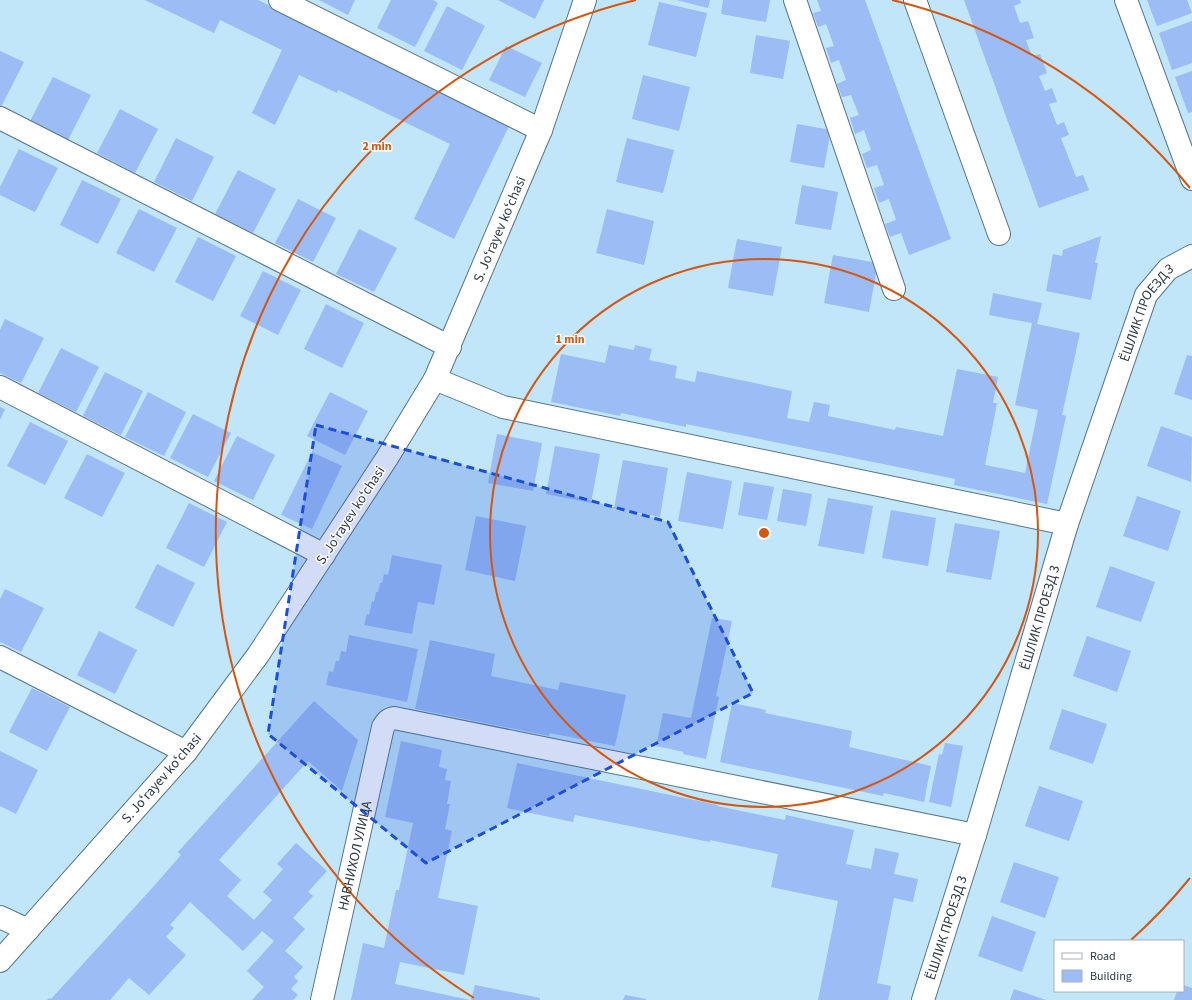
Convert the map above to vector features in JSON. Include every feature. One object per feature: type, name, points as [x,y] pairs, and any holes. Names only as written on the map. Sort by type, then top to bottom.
[{"type":"street","points":[[280,0],[541,130]]},
{"type":"street","name":"S. Joʻrayev koʻchasi","points":[[0,961],[186,752],[258,655],[387,458],[435,379],[450,347],[541,130],[585,0]]},
{"type":"street","points":[[795,0],[894,289]]},
{"type":"street","points":[[915,0],[1000,234]]},
{"type":"street","points":[[1126,0],[1192,179]]},
{"type":"street","points":[[0,118],[450,347]]},
{"type":"street","name":"ЁШЛИК ПРОЕЗД 3","points":[[923,1000],[975,835],[1067,524],[1146,295],[1168,269],[1192,256]]},
{"type":"street","points":[[435,379],[503,407],[1067,524]]},
{"type":"street","points":[[0,387],[324,556]]},
{"type":"street","points":[[0,657],[186,752]]},
{"type":"street","name":"НАВНИХОЛ УЛИЦА","points":[[322,1000],[383,727],[389,719],[394,718],[975,835]]},
{"type":"street","points":[[0,917],[28,930]]},
{"type":"highlighted area","points":[[316,425],[668,522],[753,693],[426,863],[268,734]]},
{"type":"building","points":[[145,0],[258,0],[511,122],[454,239],[414,219],[450,144],[338,90],[337,93],[299,75],[275,125],[252,113],[282,50],[220,20],[214,33]]},
{"type":"building","points":[[319,0],[355,0],[348,15]]},
{"type":"building","points":[[391,0],[433,0],[438,3],[415,47],[377,28]]},
{"type":"building","points":[[498,0],[544,0],[535,19]]},
{"type":"building","points":[[676,0],[710,0],[708,8]]},
{"type":"building","points":[[723,0],[770,0],[766,22],[721,14]]},
{"type":"building","points":[[817,0],[865,0],[951,239],[909,255],[901,233],[890,237],[885,224],[896,220],[889,199],[879,203],[874,188],[884,185],[877,165],[867,168],[862,154],[871,150],[864,130],[855,134],[850,118],[859,115],[851,95],[842,97],[837,84],[846,80],[839,60],[831,63],[826,48],[834,46],[826,24],[818,27],[813,13],[821,11]]},
{"type":"building","points":[[964,0],[1020,0],[1021,3],[1014,6],[1020,23],[1028,21],[1034,38],[1026,40],[1032,57],[1040,54],[1047,73],[1039,76],[1045,91],[1052,88],[1057,102],[1049,104],[1057,125],[1064,122],[1069,135],[1061,138],[1076,177],[1083,175],[1089,190],[1039,208]]},
{"type":"building","points":[[1147,0],[1187,0],[1192,13],[1157,26]]},
{"type":"building","points":[[659,2],[707,13],[696,57],[648,45]]},
{"type":"building","points":[[447,6],[485,26],[462,70],[424,51]]},
{"type":"building","points":[[1192,21],[1192,63],[1172,70],[1159,33]]},
{"type":"building","points":[[756,35],[790,41],[783,79],[750,73]]},
{"type":"building","points":[[506,46],[542,63],[525,97],[489,80]]},
{"type":"building","points":[[0,51],[24,62],[1,107],[0,106]]},
{"type":"building","points":[[1192,71],[1192,112],[1188,113],[1175,77]]},
{"type":"building","points":[[643,75],[690,87],[679,131],[632,119]]},
{"type":"building","points":[[53,77],[91,95],[68,140],[30,121]]},
{"type":"building","points":[[120,109],[158,129],[135,173],[97,153]]},
{"type":"building","points":[[797,124],[831,130],[824,168],[790,162]]},
{"type":"building","points":[[176,138],[214,157],[192,201],[154,182]]},
{"type":"building","points":[[627,138],[674,150],[663,193],[616,182]]},
{"type":"building","points":[[19,149],[58,168],[35,212],[0,195],[0,187]]},
{"type":"building","points":[[238,170],[276,189],[253,233],[215,214]]},
{"type":"building","points":[[82,180],[121,199],[98,244],[60,225]]},
{"type":"building","points":[[802,185],[838,192],[831,230],[795,224]]},
{"type":"building","points":[[298,199],[336,218],[313,262],[275,243]]},
{"type":"building","points":[[139,209],[177,228],[154,272],[116,253]]},
{"type":"building","points":[[607,209],[654,221],[644,265],[596,253]]},
{"type":"building","points":[[359,229],[397,248],[374,292],[336,274]]},
{"type":"building","points":[[1101,236],[1095,263],[1098,263],[1091,300],[1046,291],[1053,254],[1062,256],[1063,250]]},
{"type":"building","points":[[198,237],[236,256],[213,301],[175,282]]},
{"type":"building","points":[[737,239],[782,247],[773,296],[728,288]]},
{"type":"building","points":[[833,255],[878,263],[869,312],[824,303]]},
{"type":"building","points":[[263,271],[301,290],[278,335],[240,316]]},
{"type":"building","points":[[993,293],[1042,303],[1037,324],[1080,333],[1062,415],[1066,416],[1047,504],[954,485],[955,479],[888,465],[686,424],[686,427],[621,413],[620,416],[551,402],[561,354],[605,363],[609,345],[634,350],[635,345],[652,349],[649,360],[677,366],[675,378],[695,382],[697,371],[792,391],[787,418],[809,422],[814,402],[830,405],[828,416],[895,430],[896,427],[943,436],[957,369],[998,377],[993,403],[997,403],[985,465],[1025,473],[1038,410],[1015,405],[1032,323],[989,315]]},
{"type":"building","points":[[326,304],[364,323],[342,368],[304,349]]},
{"type":"building","points":[[5,319],[44,338],[21,383],[0,373],[0,330]]},
{"type":"building","points":[[61,348],[99,367],[76,412],[38,393]]},
{"type":"building","points":[[1187,355],[1192,356],[1192,400],[1174,394]]},
{"type":"building","points":[[105,372],[143,391],[121,435],[83,416]]},
{"type":"building","points":[[148,392],[186,412],[164,456],[125,437]]},
{"type":"building","points":[[330,392],[368,411],[345,455],[307,436]]},
{"type":"building","points":[[0,407],[5,409],[0,420]]},
{"type":"building","points":[[193,414],[231,433],[208,477],[170,458]]},
{"type":"building","points":[[30,422],[68,441],[45,485],[7,466]]},
{"type":"building","points":[[1161,426],[1192,437],[1191,482],[1147,466]]},
{"type":"building","points":[[497,434],[542,443],[533,491],[488,483]]},
{"type":"building","points":[[237,436],[275,455],[253,500],[214,481]]},
{"type":"building","points":[[555,446],[600,454],[591,503],[546,494]]},
{"type":"building","points":[[312,452],[342,466],[312,529],[281,515]]},
{"type":"building","points":[[87,454],[125,473],[102,517],[64,498]]},
{"type":"building","points":[[623,460],[668,468],[660,517],[614,508]]},
{"type":"building","points":[[687,472],[732,481],[723,529],[678,521]]},
{"type":"building","points":[[744,482],[774,487],[767,520],[738,515]]},
{"type":"building","points":[[783,489],[812,494],[806,526],[777,521]]},
{"type":"building","points":[[1137,496],[1181,511],[1168,551],[1123,536]]},
{"type":"building","points":[[828,498],[873,506],[864,554],[818,546]]},
{"type":"building","points":[[189,503],[227,522],[204,567],[166,548]]},
{"type":"building","points":[[891,510],[936,518],[928,566],[882,558]]},
{"type":"building","points":[[476,516],[526,526],[515,581],[465,570]]},
{"type":"building","points":[[955,523],[1000,531],[991,580],[946,572]]},
{"type":"building","points":[[392,555],[442,565],[434,605],[418,602],[412,634],[364,625],[367,614],[369,615],[372,601],[374,602],[376,592],[378,592],[380,583],[382,583],[384,574],[388,575]]},
{"type":"building","points":[[157,564],[195,583],[173,627],[135,608]]},
{"type":"building","points":[[1110,566],[1155,582],[1141,622],[1096,607]]},
{"type":"building","points":[[5,589],[44,608],[21,652],[0,642],[0,599]]},
{"type":"building","points":[[712,618],[732,621],[716,696],[719,697],[706,759],[683,754],[684,752],[656,746],[663,713],[691,718]]},
{"type":"building","points":[[99,631],[137,650],[115,694],[77,675]]},
{"type":"building","points":[[349,635],[418,649],[407,702],[326,685],[329,671],[333,672],[336,661],[339,661],[341,651],[346,652]]},
{"type":"building","points":[[1087,636],[1131,651],[1117,692],[1073,676]]},
{"type":"building","points":[[430,640],[495,654],[491,676],[558,690],[560,682],[626,695],[615,746],[550,733],[549,736],[415,709]]},
{"type":"building","points":[[32,688],[70,707],[47,751],[9,732]]},
{"type":"building","points":[[314,701],[358,740],[342,791],[308,761],[219,860],[241,880],[227,896],[254,920],[272,900],[263,892],[283,869],[277,864],[296,843],[327,871],[308,892],[313,896],[293,918],[305,929],[285,951],[303,967],[294,977],[298,981],[291,989],[298,995],[293,1000],[252,1000],[264,987],[247,971],[274,941],[262,931],[243,951],[190,902],[170,925],[174,928],[166,937],[186,955],[149,995],[129,978],[110,1000],[47,1000],[49,998],[51,999],[154,886],[181,855],[178,852]]},
{"type":"building","points":[[732,703],[766,710],[765,713],[852,731],[849,747],[931,766],[924,802],[884,793],[883,796],[720,762]]},
{"type":"building","points":[[1062,709],[1107,724],[1093,764],[1049,749]]},
{"type":"building","points":[[401,741],[442,750],[439,767],[447,769],[445,780],[451,781],[447,804],[450,804],[445,829],[452,831],[438,898],[478,906],[464,975],[400,962],[395,984],[470,1000],[351,1000],[363,943],[384,948],[396,890],[399,890],[413,823],[385,817]]},
{"type":"building","points":[[945,743],[963,746],[951,807],[929,802],[939,754],[942,755]]},
{"type":"building","points":[[0,751],[38,770],[16,814],[0,806]]},
{"type":"building","points":[[517,763],[785,820],[786,815],[854,830],[846,864],[871,869],[875,848],[899,853],[894,874],[918,879],[913,902],[894,898],[877,983],[891,986],[888,1000],[818,1000],[838,901],[771,887],[778,854],[575,815],[573,822],[507,808]]},
{"type":"building","points":[[1039,786],[1083,801],[1069,841],[1025,826]]},
{"type":"building","points":[[1014,862],[1059,877],[1045,918],[1000,902]]},
{"type":"building","points":[[992,916],[1036,932],[1022,972],[978,956]]},
{"type":"building","points":[[475,985],[540,998],[540,1000],[471,1000]]},
{"type":"building","points":[[1184,985],[1192,988],[1192,1000],[1174,1000],[1177,992],[1184,992]]},
{"type":"building","points":[[1014,989],[1046,1000],[1010,1000]]},
{"type":"building","points":[[625,995],[646,999],[646,1000],[623,1000]]}]
